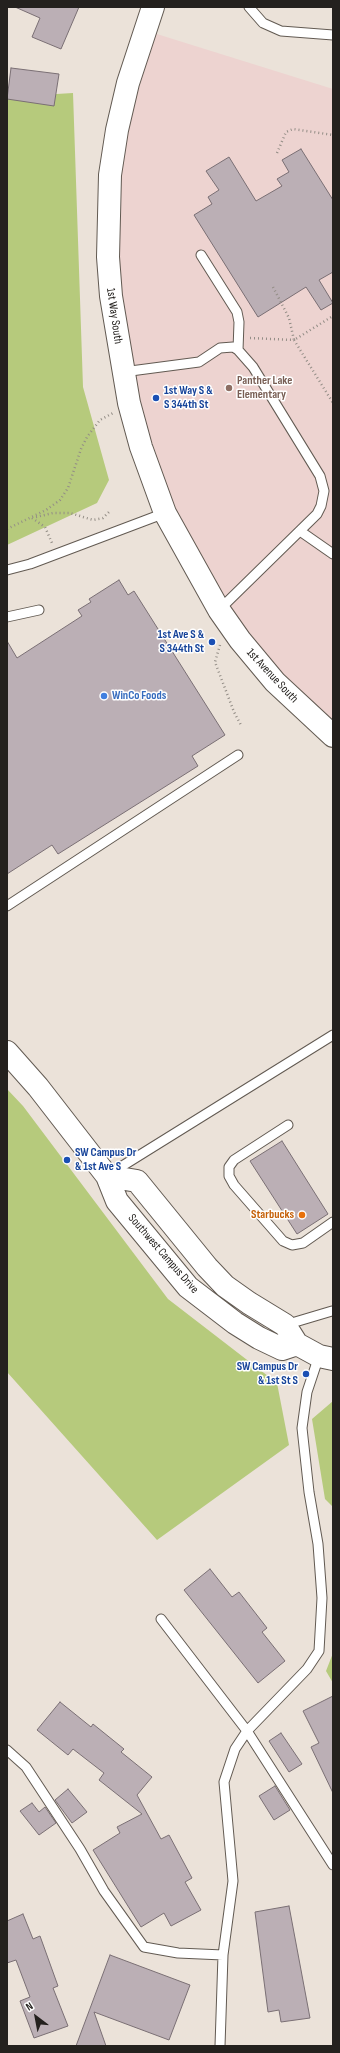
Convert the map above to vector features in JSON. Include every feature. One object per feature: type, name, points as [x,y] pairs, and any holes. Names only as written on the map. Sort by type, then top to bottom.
[{"type":"main road","name":"1st Way South","points":[[153,7],[128,83],[117,130],[110,175],[108,257],[111,296],[129,403],[141,447],[165,513],[219,610]]},
{"type":"main road","name":"1st Avenue South","points":[[219,610],[240,640],[275,682],[333,736]]},
{"type":"main road","name":"Southwest Campus Drive","points":[[7,1052],[38,1087],[107,1176],[117,1201],[188,1287],[235,1324],[259,1338],[282,1349],[297,1344]]},
{"type":"main road","name":"Southwest Campus Drive","points":[[107,1176],[137,1182],[207,1267],[225,1286],[285,1325],[297,1344],[326,1357]]},
{"type":"lane","points":[[249,7],[263,23],[281,31],[333,35]]},
{"type":"lane","points":[[201,255],[237,312],[240,329],[238,350]]},
{"type":"lane","points":[[123,372],[199,362],[220,348],[233,347],[238,350],[253,367],[310,458],[323,483],[321,506],[317,514],[219,610]]},
{"type":"lane","points":[[7,570],[57,554],[165,513]]},
{"type":"lane","points":[[300,531],[333,554]]},
{"type":"lane","points":[[7,617],[39,610]]},
{"type":"lane","points":[[7,906],[238,755]]},
{"type":"lane","points":[[107,1176],[333,1035]]},
{"type":"lane","points":[[288,1125],[234,1160],[229,1167],[229,1176],[234,1185],[283,1241],[292,1245],[303,1243],[333,1222]]},
{"type":"lane","points":[[285,1325],[332,1310]]},
{"type":"lane","points":[[220,2046],[223,1955],[232,1881],[224,1782],[235,1749],[247,1731],[307,1669],[319,1651],[322,1598],[318,1544],[309,1492],[302,1428],[306,1392],[326,1357]]},
{"type":"lane","points":[[161,1620],[247,1731],[333,1865]]},
{"type":"lane","points":[[7,1750],[26,1767],[80,1849],[104,1891],[144,1947],[178,1954],[223,1955]]},
{"type":"path","points":[[277,153],[286,132],[293,129],[333,135]]},
{"type":"path","points":[[273,287],[289,318],[294,340],[333,316]]},
{"type":"path","points":[[7,529],[32,518],[54,505],[64,494],[81,449],[91,430],[104,418],[129,403]]},
{"type":"path","points":[[32,518],[53,513],[70,514],[93,520],[103,518],[110,512]]},
{"type":"path","points":[[32,518],[45,527],[57,554]]},
{"type":"path","points":[[215,662],[234,712],[241,725]]},
{"type":"shaded area","name":"Panther Lake Elementary","points":[[144,30],[333,89],[333,736],[255,660],[141,447],[108,216]]},
{"type":"green space","points":[[73,93],[83,387],[109,480],[97,503],[7,545],[7,97]]},
{"type":"green space","points":[[7,1089],[23,1106],[168,1299],[277,1383],[289,1445],[157,1540],[7,1372]]},
{"type":"green space","points":[[333,1401],[333,1507],[325,1499],[312,1419]]},
{"type":"green space","points":[[333,1653],[333,1683],[326,1671]]},
{"type":"building","points":[[15,7],[79,7],[61,49],[32,37],[40,18]]},
{"type":"building","points":[[11,68],[59,74],[54,106],[7,99]]},
{"type":"building","points":[[301,149],[333,200],[333,272],[319,280],[333,303],[321,310],[306,287],[258,317],[194,215],[212,204],[208,197],[219,190],[206,171],[229,157],[256,201],[282,186],[277,179],[289,172],[282,160]]},
{"type":"building","name":"WinCo Foods","points":[[119,580],[128,595],[134,591],[225,735],[192,756],[198,766],[58,854],[52,845],[7,874],[7,641],[17,658],[82,616],[78,610],[91,602],[89,599]]},
{"type":"building","points":[[282,1141],[328,1214],[297,1234],[250,1161]]},
{"type":"building","points":[[210,1569],[232,1597],[239,1592],[267,1628],[262,1632],[285,1661],[258,1683],[184,1590]]},
{"type":"building","points":[[333,1696],[333,1793],[311,1747],[319,1743],[303,1711]]},
{"type":"building","points":[[60,1702],[91,1727],[93,1724],[124,1749],[121,1752],[152,1777],[137,1795],[161,1839],[169,1835],[192,1878],[185,1882],[201,1910],[171,1926],[164,1913],[141,1927],[93,1850],[120,1833],[117,1827],[142,1814],[99,1780],[104,1773],[73,1749],[68,1755],[37,1730]]},
{"type":"building","points":[[281,1733],[302,1764],[289,1772],[269,1741]]},
{"type":"building","points":[[275,1786],[290,1810],[274,1820],[259,1796]]},
{"type":"building","points":[[68,1789],[87,1812],[72,1823],[55,1800]]},
{"type":"building","points":[[32,1803],[39,1812],[45,1807],[56,1823],[39,1835],[20,1811]]},
{"type":"building","points":[[289,1906],[310,2018],[281,2022],[279,2010],[268,2012],[255,1912]]},
{"type":"building","points":[[23,1914],[33,1939],[40,1936],[58,1986],[53,1988],[68,2026],[34,2038],[20,2001],[30,1997],[16,1960],[7,1963],[7,1921]]},
{"type":"building","points":[[110,1955],[190,1985],[169,2040],[94,2012],[106,2046],[76,2046]]},
{"type":"place","name":"Panther Lake Elementary","points":[[229,388]]},
{"type":"place","name":"1st Way S & S 344th St","points":[[156,398]]},
{"type":"place","name":"1st Ave S & S 344th St","points":[[212,642]]},
{"type":"place","name":"WinCo Foods","points":[[104,696]]},
{"type":"place","name":"SW Campus Dr & 1st Ave S","points":[[67,1160]]},
{"type":"place","name":"Starbucks","points":[[302,1215]]},
{"type":"place","name":"SW Campus Dr & 1st St S","points":[[306,1374]]}]
